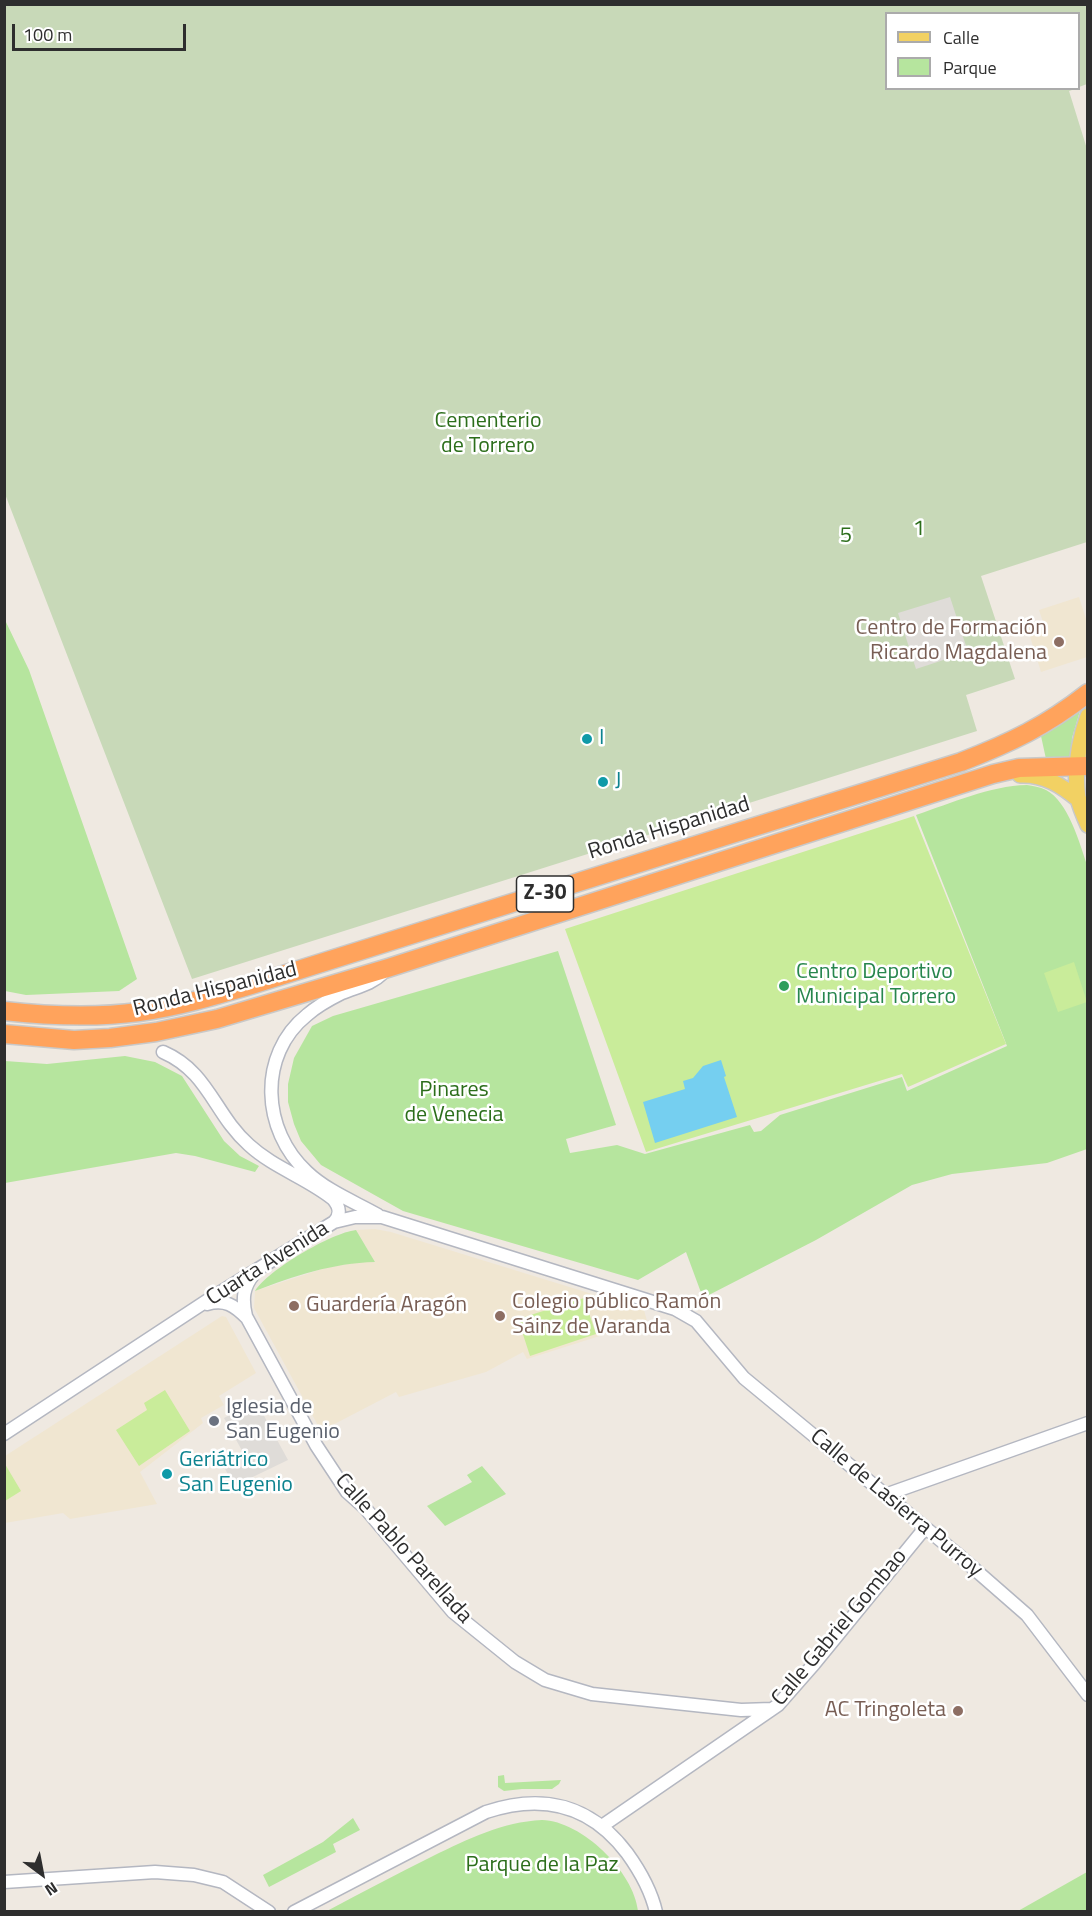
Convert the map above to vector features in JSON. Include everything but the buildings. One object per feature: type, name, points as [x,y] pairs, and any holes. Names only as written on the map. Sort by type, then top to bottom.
[{"type":"highway","name":"Ronda Hispanidad","points":[[4,1011],[48,1016],[91,1016],[140,1012],[251,986],[961,762],[1033,731],[1088,693]]},
{"type":"highway","name":"Ronda Hispanidad","points":[[4,1034],[74,1040],[110,1038],[156,1032],[217,1019],[388,968],[993,774],[1019,768],[1083,766]]},
{"type":"main road","points":[[1088,716],[1082,736],[1083,766],[1079,800],[1088,825]]},
{"type":"main road","points":[[993,774],[1041,777],[1058,785],[1079,800]]},
{"type":"street","points":[[382,1217],[324,1185],[300,1164],[286,1147],[278,1128],[272,1110],[271,1092],[281,1047],[299,1022],[335,997],[374,981],[388,968]]},
{"type":"street","points":[[163,1052],[182,1062],[192,1071],[247,1144],[272,1163],[333,1200],[338,1206],[339,1213],[334,1222]]},
{"type":"street","name":"Cuarta Avenida","points":[[4,1434],[261,1266],[334,1222],[355,1217],[382,1217],[675,1309],[696,1321]]},
{"type":"street","name":"Calle Pablo Parellada","points":[[247,1318],[243,1302],[245,1287],[261,1266]]},
{"type":"street","name":"Calle Pablo Parellada","points":[[195,1310],[209,1303],[227,1302],[236,1306],[247,1318],[316,1445],[347,1492],[364,1508],[453,1612],[514,1662],[545,1680],[592,1694],[741,1710],[772,1709]]},
{"type":"street","name":"Calle de Lasierra Purroy","points":[[696,1321],[744,1378],[1027,1615],[1088,1695]]},
{"type":"street","points":[[885,1495],[1088,1423]]},
{"type":"street","name":"Calle Gabriel Gombao","points":[[602,1826],[772,1709],[803,1677],[925,1528]]},
{"type":"street","points":[[294,1911],[482,1814],[500,1808],[526,1804],[564,1807],[581,1813],[602,1826],[638,1869],[653,1899],[656,1911]]},
{"type":"street","points":[[4,1882],[155,1872],[194,1875],[223,1882],[268,1911]]},
{"type":"shaded area","points":[[950,597],[968,652],[916,669],[898,613]]},
{"type":"shaded area","name":"Centro de Formación Ricardo Magdalena","points":[[1079,597],[1087,622],[1087,657],[1041,672],[1027,627],[1043,622],[1039,610]]},
{"type":"shaded area","name":"Colegio público Ramón Sáinz de Varanda","points":[[375,1229],[644,1310],[647,1321],[527,1359],[523,1352],[486,1372],[399,1397],[396,1392],[321,1431],[254,1308],[255,1291],[325,1268],[358,1262],[375,1262],[356,1230]]},
{"type":"shaded area","points":[[222,1316],[226,1317],[256,1373],[219,1396],[224,1405],[201,1418],[203,1423],[140,1472],[157,1504],[70,1519],[63,1513],[5,1523],[5,1456]]},
{"type":"shaded area","points":[[256,1401],[288,1460],[234,1486],[224,1467],[245,1456],[224,1418]]},
{"type":"green space","name":"Cementerio de Torrero","points":[[5,5],[1087,5],[1087,84],[1080,87],[1080,12],[885,12],[885,90],[1072,90],[1069,91],[1087,149],[1087,542],[981,576],[1015,679],[966,695],[977,731],[192,979],[5,494]]},
{"type":"green space","points":[[5,620],[29,670],[137,979],[119,991],[26,995],[5,991]]},
{"type":"green space","points":[[1080,711],[1072,738],[1071,757],[1046,759],[1041,736]]},
{"type":"green space","name":"Pinares de Venecia","points":[[1027,785],[1046,790],[1061,803],[1072,824],[1087,865],[1087,1149],[1047,1163],[952,1174],[912,1185],[816,1240],[703,1298],[686,1252],[638,1280],[403,1211],[321,1165],[301,1141],[288,1102],[288,1084],[294,1058],[312,1026],[333,1016],[558,951],[616,1125],[566,1139],[570,1153],[617,1145],[645,1154],[750,1125],[754,1132],[761,1131],[780,1115],[902,1077],[907,1091],[1007,1046],[916,815],[999,788]]},
{"type":"green space","name":"Centro Deportivo Municipal Torrero","points":[[914,816],[1006,1044],[908,1087],[902,1074],[646,1152],[565,929]]},
{"type":"green space","points":[[1074,962],[1087,1002],[1058,1012],[1044,973]]},
{"type":"green space","points":[[125,1056],[155,1062],[182,1076],[224,1141],[240,1156],[259,1166],[255,1172],[176,1153],[5,1183],[5,1061],[47,1064]]},
{"type":"green space","points":[[356,1230],[375,1262],[314,1271],[255,1291],[262,1282],[286,1263],[316,1245]]},
{"type":"green space","points":[[584,1298],[596,1334],[530,1356],[518,1319]]},
{"type":"green space","points":[[165,1390],[190,1431],[139,1466],[116,1430],[147,1410],[144,1403]]},
{"type":"green space","points":[[5,1464],[21,1491],[4,1501]]},
{"type":"green space","points":[[482,1466],[506,1494],[445,1526],[427,1506],[472,1482],[467,1475]]},
{"type":"green space","points":[[504,1775],[505,1783],[561,1780],[552,1789],[504,1791],[498,1787],[498,1776]]},
{"type":"green space","points":[[353,1818],[360,1830],[333,1844],[336,1852],[269,1887],[263,1875],[323,1842]]},
{"type":"green space","name":"Parque de la Paz","points":[[542,1820],[573,1829],[604,1851],[627,1880],[638,1911],[327,1911],[472,1838],[513,1824]]},
{"type":"green space","points":[[1087,1872],[1087,1911],[1018,1911]]},
{"type":"water","points":[[721,1060],[737,1117],[655,1143],[643,1102],[685,1089],[683,1081],[693,1078],[703,1066]]},
{"type":"place","name":"Centro de Formación Ricardo Magdalena","points":[[1059,642]]},
{"type":"place","name":"I","points":[[587,739]]},
{"type":"place","name":"J","points":[[603,782]]},
{"type":"place","name":"Centro Deportivo Municipal Torrero","points":[[784,986]]},
{"type":"place","name":"Guardería Aragón","points":[[294,1306]]},
{"type":"place","name":"Colegio público Ramón Sáinz de Varanda","points":[[500,1316]]},
{"type":"place","name":"Iglesia de San Eugenio","points":[[214,1421]]},
{"type":"place","name":"Geriátrico San Eugenio","points":[[167,1474]]},
{"type":"place","name":"AC Tringoleta","points":[[958,1711]]},
{"type":"park label","name":"1","points":[[919,530]]},
{"type":"park label","name":"5","points":[[846,537]]}]
